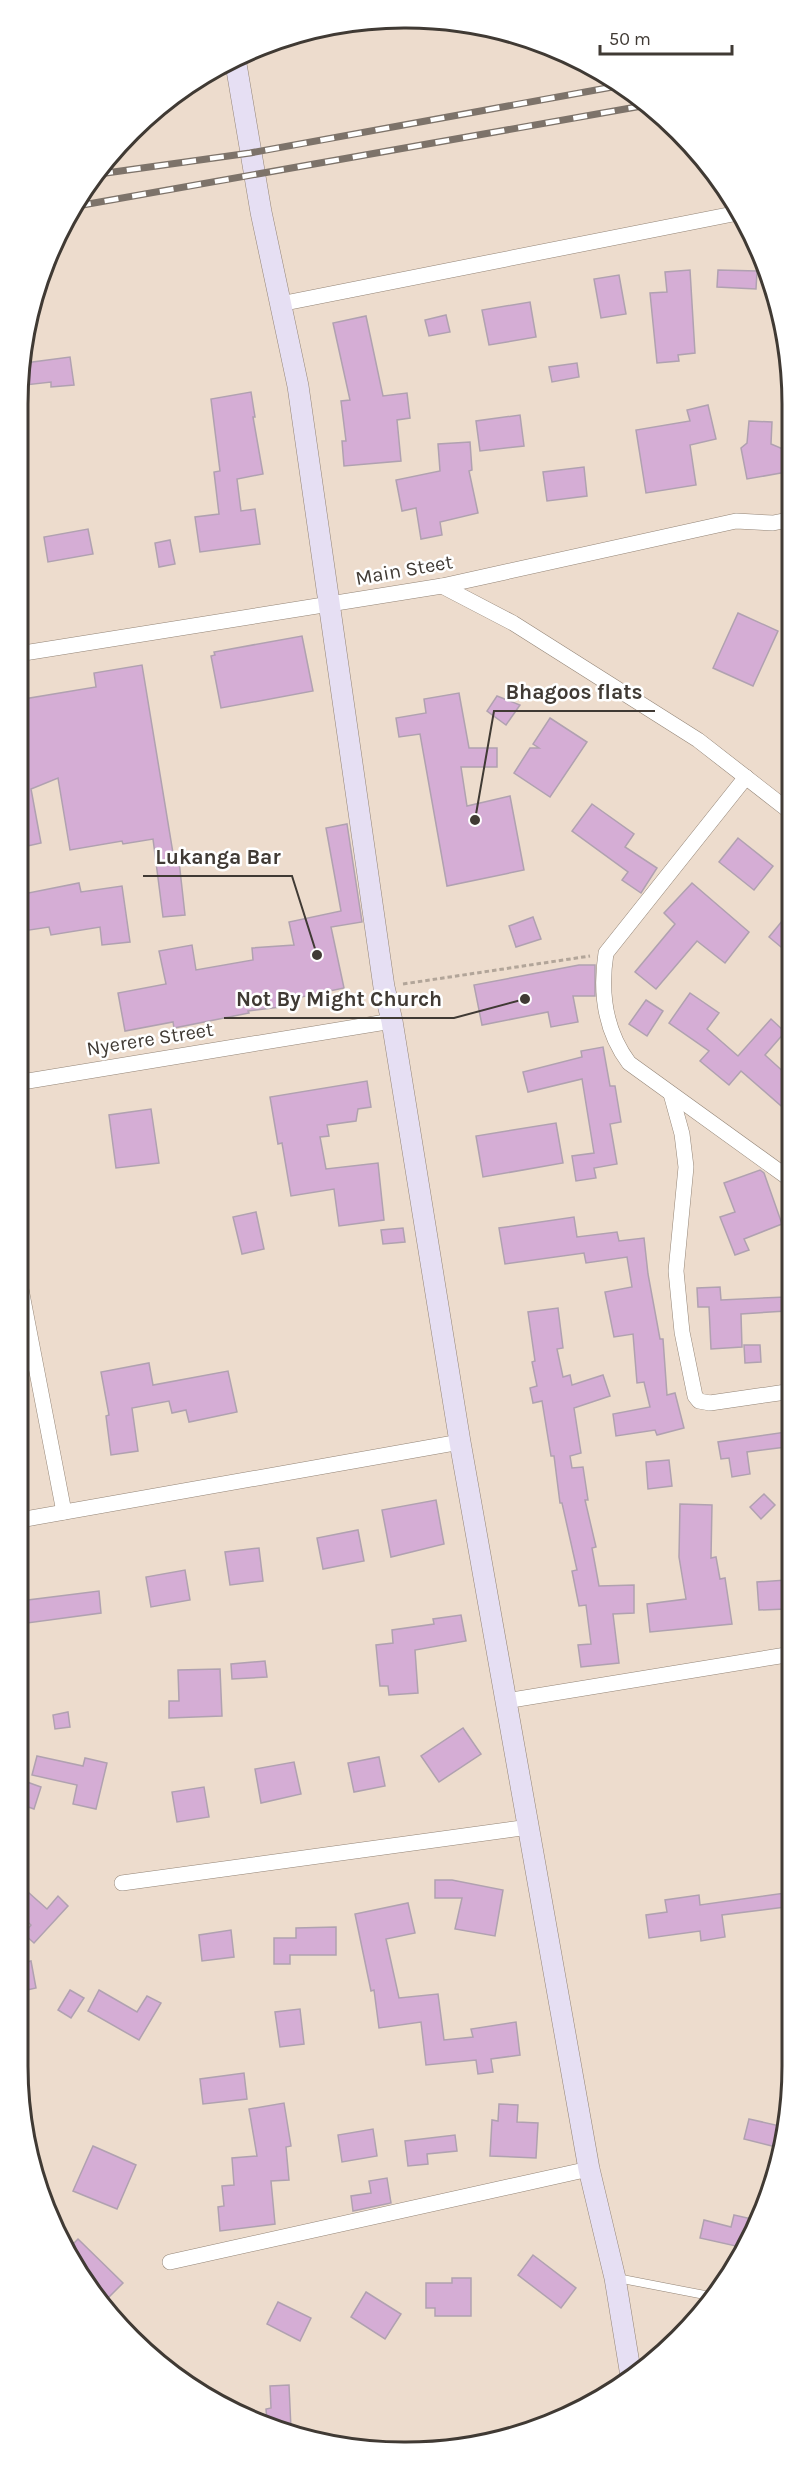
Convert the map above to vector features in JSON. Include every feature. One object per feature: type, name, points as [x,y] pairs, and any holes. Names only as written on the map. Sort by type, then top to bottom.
[{"type":"main road","points":[[237,68],[250,153],[298,386],[384,987],[392,1020],[460,1442],[589,2169],[615,2278],[630,2367]]},
{"type":"street","points":[[280,304],[730,215]]},
{"type":"street","name":"Main Steet","points":[[28,652],[441,586],[736,521],[773,523],[782,521]]},
{"type":"street","points":[[441,586],[513,623],[698,740],[782,805]]},
{"type":"street","points":[[746,777],[606,953],[603,971],[604,993],[609,1026],[616,1046],[629,1063],[782,1173]]},
{"type":"street","name":"Nyerere Street","points":[[28,1081],[392,1020]]},
{"type":"street","points":[[671,1094],[682,1134],[686,1167],[676,1271],[682,1332],[695,1396],[699,1401],[710,1403],[782,1393]]},
{"type":"street","points":[[28,1325],[64,1512]]},
{"type":"street","points":[[28,1519],[460,1442]]},
{"type":"street","points":[[506,1701],[782,1656]]},
{"type":"street","points":[[122,1883],[529,1827]]},
{"type":"street","points":[[170,2262],[589,2169]]},
{"type":"lane","points":[[615,2278],[704,2295]]},
{"type":"path","points":[[384,987],[606,953]]},
{"type":"building","points":[[690,270],[695,353],[678,355],[679,361],[657,363],[650,293],[667,292],[665,272]]},
{"type":"building","points":[[718,270],[757,271],[756,289],[717,287]]},
{"type":"building","points":[[619,275],[626,314],[601,318],[594,279]]},
{"type":"building","points":[[530,302],[536,337],[489,345],[482,310]]},
{"type":"building","points":[[446,315],[450,332],[429,336],[425,320]]},
{"type":"building","points":[[366,316],[383,396],[407,393],[410,418],[397,420],[401,461],[344,466],[342,441],[346,441],[341,401],[350,400],[333,323]]},
{"type":"building","points":[[70,357],[74,385],[51,387],[51,382],[29,385],[31,362]]},
{"type":"building","points":[[577,363],[579,377],[552,382],[549,367]]},
{"type":"building","points":[[251,392],[263,474],[237,479],[241,511],[255,509],[260,544],[200,552],[195,517],[219,514],[214,472],[220,471],[211,399]]},
{"type":"building","points":[[708,405],[716,439],[690,445],[696,485],[646,493],[636,430],[690,421],[687,410]]},
{"type":"building","points":[[520,415],[524,446],[480,451],[476,421]]},
{"type":"building","points":[[749,421],[772,422],[771,444],[782,449],[782,473],[747,479],[741,448],[747,443]]},
{"type":"building","points":[[470,442],[472,470],[469,471],[478,513],[440,522],[442,535],[421,539],[416,508],[402,511],[396,480],[440,471],[438,444]]},
{"type":"building","points":[[584,467],[587,496],[547,501],[543,472]]},
{"type":"building","points":[[88,529],[93,554],[48,562],[44,537]]},
{"type":"building","points":[[170,540],[175,564],[159,567],[155,543]]},
{"type":"building","points":[[738,613],[778,631],[753,686],[713,668]]},
{"type":"building","points":[[302,636],[313,691],[221,708],[211,656],[215,655],[214,652]]},
{"type":"building","points":[[142,665],[173,853],[178,852],[185,915],[163,917],[153,839],[123,844],[122,841],[70,850],[58,778],[31,789],[41,843],[28,846],[28,698],[96,687],[94,673]]},
{"type":"building","points":[[459,693],[469,748],[497,748],[497,767],[461,767],[467,806],[510,796],[524,870],[447,886],[420,734],[399,737],[396,718],[426,713],[424,699]]},
{"type":"building","points":[[497,696],[520,705],[506,725],[487,711]]},
{"type":"building","points":[[550,718],[587,742],[550,797],[514,773],[530,748],[539,748],[533,744]]},
{"type":"building","points":[[592,804],[634,834],[625,847],[657,868],[641,893],[622,880],[628,872],[572,831]]},
{"type":"building","points":[[347,824],[362,922],[331,927],[344,988],[287,1000],[288,1006],[248,1011],[249,1013],[174,1028],[173,1022],[125,1031],[118,993],[166,984],[159,951],[192,945],[196,970],[253,960],[252,948],[294,945],[289,922],[341,911],[326,828]]},
{"type":"building","points":[[738,838],[773,866],[754,890],[719,862]]},
{"type":"building","points":[[79,883],[81,892],[122,886],[130,942],[102,945],[100,927],[51,935],[49,927],[28,930],[28,893]]},
{"type":"building","points":[[692,883],[749,932],[725,963],[697,941],[656,989],[635,972],[675,924],[664,913]]},
{"type":"building","points":[[533,917],[541,939],[516,947],[509,926]]},
{"type":"building","points":[[782,921],[782,948],[769,937]]},
{"type":"building","points":[[579,965],[595,965],[595,996],[573,996],[578,1022],[551,1027],[548,1012],[482,1025],[474,985]]},
{"type":"building","points":[[690,993],[719,1013],[707,1029],[738,1056],[771,1019],[782,1029],[782,1035],[765,1055],[782,1070],[782,1107],[741,1071],[729,1085],[700,1061],[709,1051],[669,1023]]},
{"type":"building","points":[[646,1000],[663,1011],[647,1036],[629,1024]]},
{"type":"building","points":[[603,1047],[610,1086],[615,1086],[621,1122],[610,1124],[617,1164],[594,1168],[596,1178],[576,1181],[572,1156],[594,1153],[582,1079],[528,1092],[523,1072],[582,1057],[581,1051]]},
{"type":"building","points":[[367,1081],[371,1107],[358,1109],[356,1121],[327,1125],[329,1136],[320,1137],[326,1169],[378,1163],[384,1220],[339,1226],[334,1189],[291,1196],[282,1143],[278,1144],[270,1097]]},
{"type":"building","points":[[151,1109],[159,1163],[116,1168],[109,1115]]},
{"type":"building","points":[[556,1123],[563,1163],[483,1177],[476,1136]]},
{"type":"building","points":[[760,1170],[764,1173],[782,1224],[744,1239],[749,1250],[735,1255],[720,1217],[735,1212],[724,1183]]},
{"type":"building","points":[[256,1212],[264,1249],[242,1254],[233,1217]]},
{"type":"building","points":[[574,1217],[577,1237],[617,1232],[619,1241],[644,1238],[660,1339],[663,1339],[667,1395],[675,1393],[684,1428],[657,1435],[655,1430],[616,1436],[613,1414],[650,1407],[644,1382],[637,1383],[633,1334],[614,1337],[605,1292],[632,1287],[627,1257],[586,1263],[584,1253],[505,1264],[499,1228]]},
{"type":"building","points":[[403,1228],[405,1242],[383,1244],[381,1230]]},
{"type":"building","points":[[720,1287],[721,1300],[782,1297],[782,1311],[741,1314],[742,1347],[711,1349],[709,1307],[698,1307],[697,1288]]},
{"type":"building","points":[[558,1308],[563,1348],[557,1349],[563,1377],[570,1375],[572,1385],[603,1375],[610,1396],[574,1408],[581,1453],[570,1456],[572,1468],[583,1467],[588,1500],[585,1500],[596,1547],[592,1548],[599,1586],[634,1585],[634,1613],[613,1614],[619,1663],[581,1667],[578,1645],[591,1644],[586,1605],[579,1606],[572,1571],[577,1570],[562,1503],[560,1503],[554,1456],[551,1456],[542,1401],[533,1403],[530,1388],[537,1386],[532,1362],[535,1361],[528,1312]]},
{"type":"building","points":[[744,1345],[760,1345],[761,1362],[745,1363]]},
{"type":"building","points":[[149,1363],[153,1385],[228,1371],[237,1412],[189,1422],[186,1410],[172,1413],[169,1401],[132,1408],[138,1451],[111,1455],[106,1416],[109,1415],[101,1372]]},
{"type":"building","points":[[782,1433],[782,1448],[747,1452],[750,1474],[732,1477],[729,1458],[721,1459],[718,1442]]},
{"type":"building","points":[[669,1460],[672,1486],[648,1489],[646,1462]]},
{"type":"building","points":[[764,1494],[775,1505],[761,1519],[750,1507]]},
{"type":"building","points":[[436,1500],[444,1544],[391,1557],[382,1510]]},
{"type":"building","points":[[680,1504],[712,1505],[711,1558],[716,1557],[720,1579],[725,1578],[732,1624],[650,1632],[647,1604],[686,1599],[679,1557]]},
{"type":"building","points":[[358,1530],[364,1561],[323,1569],[317,1538]]},
{"type":"building","points":[[259,1548],[263,1581],[230,1585],[225,1552]]},
{"type":"building","points":[[185,1570],[190,1600],[151,1607],[146,1577]]},
{"type":"building","points":[[782,1580],[782,1609],[759,1610],[757,1582]]},
{"type":"building","points":[[99,1591],[101,1613],[28,1623],[28,1600]]},
{"type":"building","points":[[461,1615],[466,1641],[415,1650],[418,1693],[389,1695],[388,1686],[380,1686],[376,1645],[393,1643],[392,1630],[434,1624],[433,1619]]},
{"type":"building","points":[[265,1661],[267,1677],[232,1679],[231,1664]]},
{"type":"building","points":[[220,1669],[222,1716],[169,1718],[169,1701],[179,1701],[178,1670]]},
{"type":"building","points":[[68,1712],[70,1727],[55,1729],[53,1715]]},
{"type":"building","points":[[463,1728],[481,1754],[439,1782],[421,1756]]},
{"type":"building","points":[[37,1756],[83,1766],[85,1758],[107,1763],[96,1809],[73,1804],[77,1785],[32,1775]]},
{"type":"building","points":[[379,1757],[385,1786],[354,1792],[348,1763]]},
{"type":"building","points":[[294,1762],[301,1794],[261,1803],[255,1769]]},
{"type":"building","points":[[28,1782],[41,1787],[34,1809],[28,1807]]},
{"type":"building","points":[[204,1787],[209,1817],[177,1822],[172,1792]]},
{"type":"building","points":[[435,1880],[452,1880],[503,1890],[495,1936],[455,1929],[462,1898],[435,1898]]},
{"type":"building","points":[[28,1892],[47,1909],[58,1896],[68,1906],[34,1943],[28,1938],[28,1929],[31,1925],[28,1922]]},
{"type":"building","points":[[782,1893],[782,1907],[722,1915],[725,1937],[701,1941],[700,1931],[649,1938],[646,1915],[667,1912],[665,1900],[699,1895],[700,1905]]},
{"type":"building","points":[[408,1903],[415,1933],[386,1939],[399,1998],[438,1994],[444,2040],[473,2037],[471,2029],[516,2022],[520,2055],[491,2059],[493,2072],[478,2074],[476,2060],[426,2065],[421,2022],[379,2028],[374,1990],[371,1991],[355,1914]]},
{"type":"building","points":[[336,1927],[336,1955],[290,1955],[290,1964],[274,1964],[274,1938],[296,1938],[296,1928]]},
{"type":"building","points":[[231,1930],[234,1957],[202,1961],[199,1935]]},
{"type":"building","points":[[31,1961],[36,1988],[28,1990],[28,1962]]},
{"type":"building","points":[[70,1990],[84,1998],[71,2018],[58,2010]]},
{"type":"building","points":[[99,1990],[137,2012],[147,1996],[161,2003],[139,2040],[88,2011]]},
{"type":"building","points":[[300,2009],[304,2044],[280,2047],[275,2012]]},
{"type":"building","points":[[244,2073],[247,2099],[203,2104],[200,2079]]},
{"type":"building","points":[[284,2103],[291,2146],[286,2147],[289,2180],[271,2181],[275,2224],[220,2231],[218,2207],[224,2206],[222,2186],[234,2185],[232,2158],[257,2156],[249,2109]]},
{"type":"building","points":[[499,2104],[518,2105],[517,2122],[538,2123],[536,2158],[490,2156],[492,2120],[498,2121]]},
{"type":"building","points":[[749,2119],[776,2125],[772,2146],[744,2139]]},
{"type":"building","points":[[373,2129],[377,2156],[342,2162],[338,2135]]},
{"type":"building","points":[[455,2135],[457,2151],[427,2154],[428,2164],[408,2166],[405,2141]]},
{"type":"building","points":[[93,2146],[136,2165],[117,2209],[73,2191]]},
{"type":"building","points":[[387,2178],[391,2203],[353,2211],[351,2196],[371,2193],[369,2181]]},
{"type":"building","points":[[734,2215],[749,2218],[735,2246],[700,2238],[704,2220],[731,2227]]},
{"type":"building","points":[[78,2239],[123,2283],[109,2297],[92,2274],[74,2243]]},
{"type":"building","points":[[533,2255],[576,2288],[561,2308],[518,2275]]},
{"type":"building","points":[[452,2278],[471,2278],[471,2316],[435,2316],[435,2308],[426,2308],[426,2283],[452,2283]]},
{"type":"building","points":[[366,2292],[401,2314],[385,2339],[351,2317]]},
{"type":"building","points":[[278,2302],[311,2318],[300,2341],[267,2324]]},
{"type":"building","points":[[289,2385],[291,2424],[266,2415],[266,2409],[271,2408],[270,2386]]},
{"type":"railway","points":[[109,173],[250,153],[607,88]]},
{"type":"railway","points":[[87,204],[635,107]]},
{"type":"place","name":"Bhagoos flats","points":[[475,820]]},
{"type":"place","name":"Lukanga Bar","points":[[317,955]]},
{"type":"place","name":"Not By Might Church","points":[[525,999]]}]
